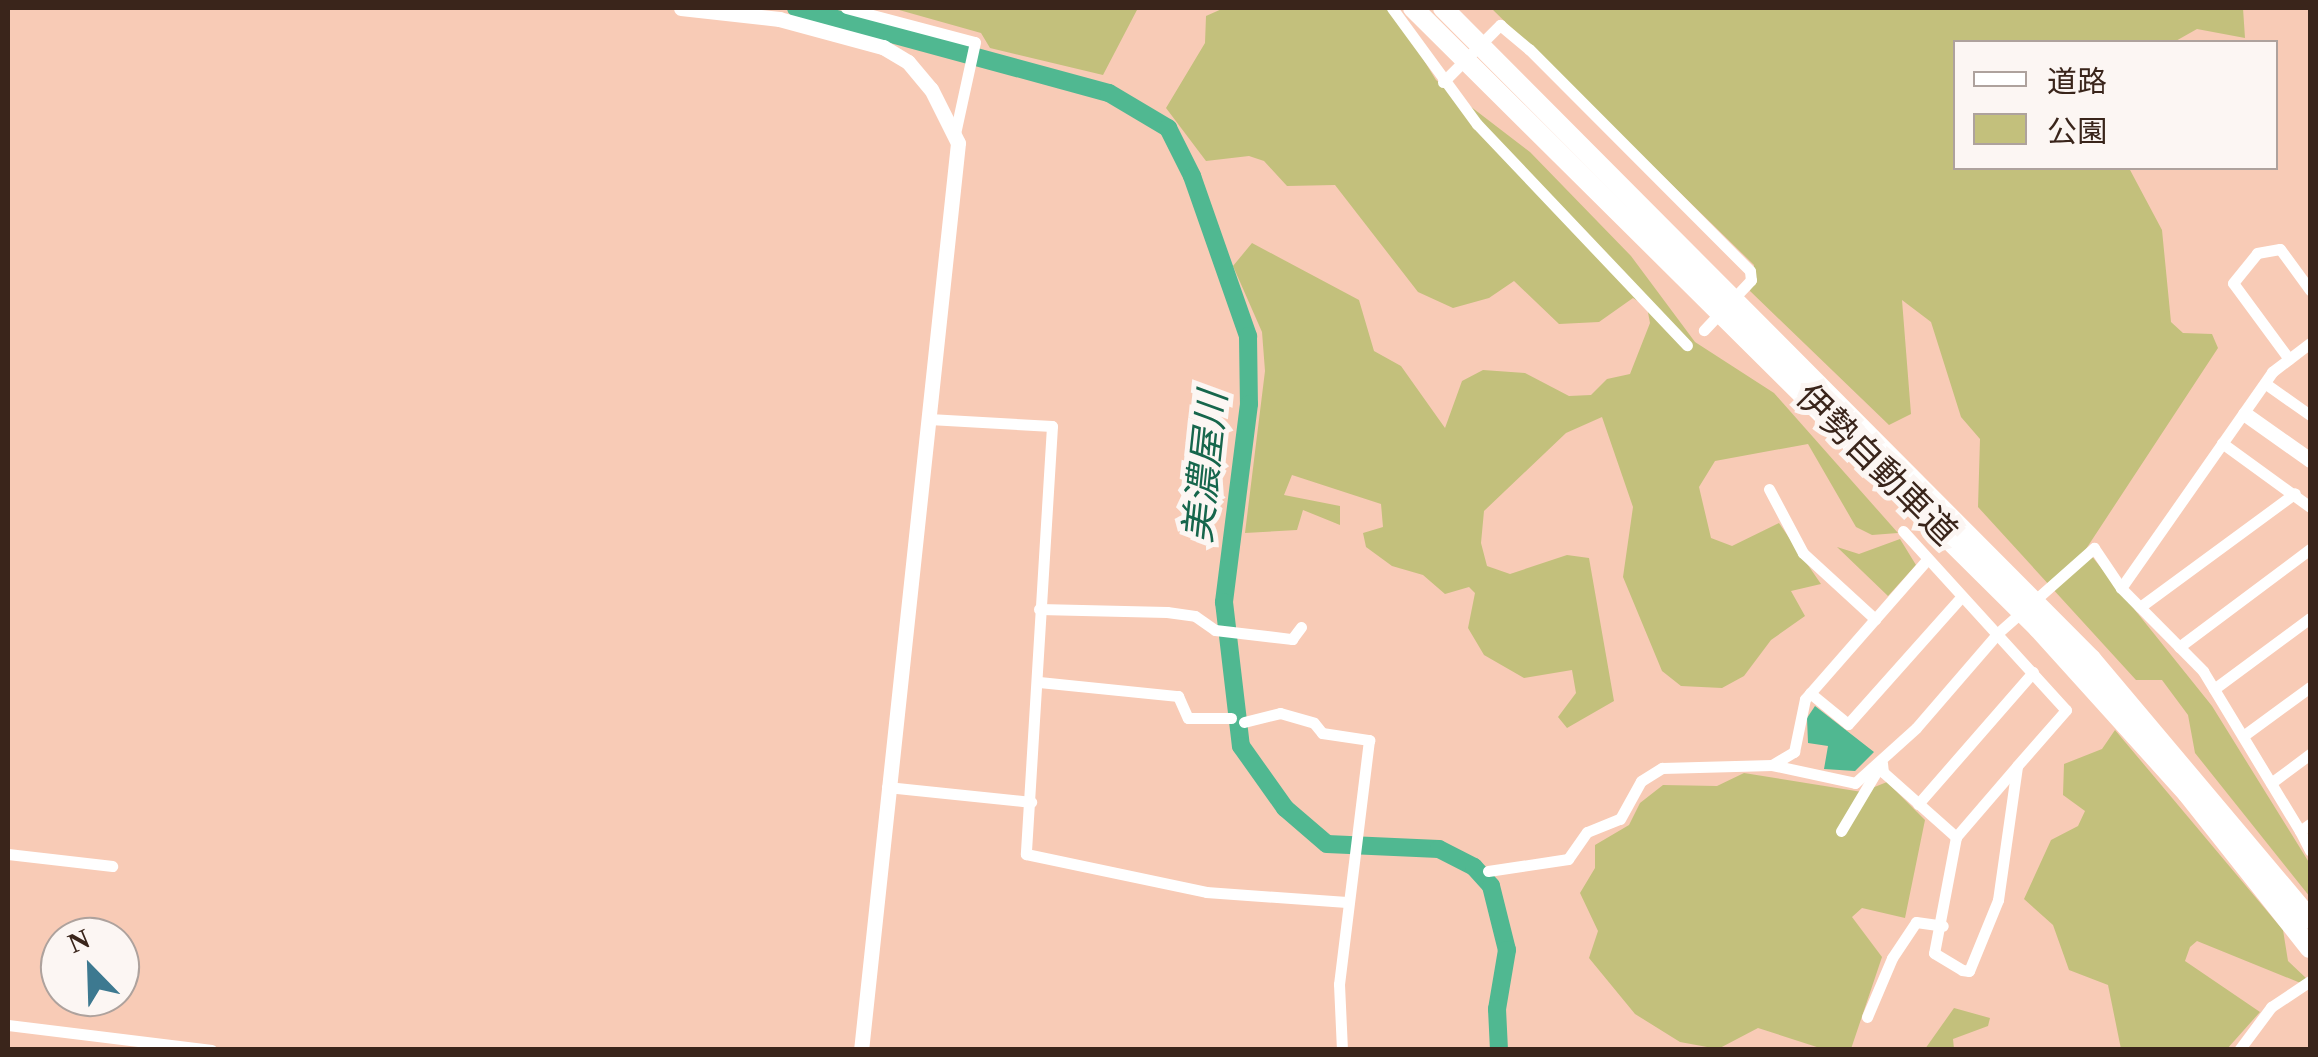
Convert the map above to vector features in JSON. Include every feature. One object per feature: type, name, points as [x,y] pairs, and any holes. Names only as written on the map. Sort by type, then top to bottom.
[{"type":"highway","name":"伊勢自動車道","points":[[1412,8],[2012,590]]},
{"type":"highway","name":"伊勢自動車道","points":[[1443,8],[2198,779],[2310,919]]},
{"type":"highway","name":"伊勢自動車道","points":[[2044,623],[2310,948]]},
{"type":"street","points":[[682,8],[779,19],[883,47],[908,62],[931,89],[955,134]]},
{"type":"street","points":[[846,8],[975,42],[955,134],[958,165],[860,1050]]},
{"type":"street","points":[[1392,8],[1443,82],[1687,344]]},
{"type":"street","points":[[1443,82],[1500,25],[1716,234],[1751,280],[1704,330]]},
{"type":"street","points":[[2289,359],[2233,283],[2257,254],[2280,249],[2310,290]]},
{"type":"street","points":[[2121,588],[2266,384],[2310,343]]},
{"type":"street","points":[[2266,384],[2310,414]]},
{"type":"street","points":[[2245,414],[2310,460]]},
{"type":"street","points":[[930,419],[1052,426],[1026,854],[1206,892],[1348,902]]},
{"type":"street","points":[[2222,443],[2295,492],[2310,507]]},
{"type":"street","points":[[1770,489],[1809,560],[1875,619]]},
{"type":"street","points":[[2140,607],[2295,492]]},
{"type":"street","points":[[1902,531],[2066,710],[2017,766],[1956,837],[1943,926],[1934,953],[1969,971],[1998,900],[2017,766]]},
{"type":"street","points":[[1488,871],[1568,859],[1587,832],[1620,819],[1640,781],[1657,769],[1772,766],[1855,783],[1884,760],[1998,632],[2094,548],[2121,588],[2214,689],[2271,783],[2305,828],[2310,851]]},
{"type":"street","points":[[2179,647],[2310,550]]},
{"type":"street","points":[[1772,766],[1794,752],[1800,708],[1810,693],[1926,561]]},
{"type":"street","points":[[1810,693],[1848,724],[1961,597]]},
{"type":"street","points":[[1039,609],[1167,612],[1194,616],[1215,630],[1292,639],[1301,627]]},
{"type":"street","points":[[2214,689],[2310,618]]},
{"type":"street","points":[[1918,804],[2033,672]]},
{"type":"street","points":[[1038,682],[1178,696],[1188,718],[1230,718]]},
{"type":"street","points":[[2243,736],[2310,687]]},
{"type":"street","points":[[1244,722],[1280,714],[1314,723],[1322,733],[1368,740],[1339,984],[1342,1050]]},
{"type":"street","points":[[2271,783],[2310,754]]},
{"type":"street","points":[[1884,760],[1883,772],[1956,837]]},
{"type":"street","points":[[1840,831],[1884,760]]},
{"type":"street","points":[[888,787],[1031,802]]},
{"type":"street","points":[[8,854],[112,866]]},
{"type":"street","points":[[1867,1017],[1892,958],[1916,922],[1943,926]]},
{"type":"street","points":[[2239,1050],[2271,1007],[2310,981]]},
{"type":"street","points":[[8,1025],[211,1050]]},
{"type":"green space","points":[[892,8],[1138,8],[1103,75],[990,48],[981,33]]},
{"type":"green space","points":[[1224,8],[1392,8],[1436,80],[1530,152],[1631,256],[1695,342],[1774,393],[1898,533],[1872,535],[1856,527],[1808,444],[1715,461],[1699,487],[1711,538],[1732,546],[1779,523],[1821,584],[1791,591],[1805,616],[1771,640],[1744,676],[1722,688],[1681,686],[1662,671],[1623,577],[1633,507],[1602,417],[1566,433],[1484,511],[1481,543],[1487,566],[1510,574],[1567,555],[1589,558],[1614,701],[1567,728],[1558,717],[1576,693],[1572,670],[1524,678],[1484,655],[1468,628],[1475,593],[1469,587],[1445,594],[1423,575],[1392,566],[1366,547],[1363,533],[1383,527],[1381,504],[1292,475],[1284,495],[1340,506],[1340,525],[1303,510],[1297,530],[1245,533],[1265,371],[1262,332],[1233,266],[1252,243],[1359,300],[1374,351],[1401,366],[1445,428],[1462,381],[1483,370],[1525,373],[1569,396],[1591,395],[1607,379],[1630,374],[1650,323],[1647,307],[1633,298],[1599,322],[1559,324],[1514,281],[1489,298],[1453,308],[1418,292],[1335,185],[1287,186],[1264,161],[1249,156],[1206,161],[1166,108],[1205,43],[1206,16]]},
{"type":"green space","points":[[1491,8],[2243,8],[2245,38],[2197,29],[2178,40],[1953,40],[1953,170],[2130,170],[2162,230],[2171,322],[2183,333],[2212,334],[2218,348],[2086,549],[2212,706],[2310,864],[2310,897],[2195,753],[2188,715],[2162,680],[2136,680],[1978,507],[1980,439],[1961,417],[1931,322],[1902,300],[1911,414],[1889,425],[1750,291],[1754,265]]},
{"type":"green space","points":[[1900,539],[1916,565],[1888,596],[1837,547],[1859,554]]},
{"type":"green space","points":[[2115,730],[2283,930],[2288,961],[2307,979],[2303,984],[2197,941],[2190,947],[2185,961],[2260,1012],[2227,1049],[2121,1049],[2108,985],[2069,970],[2053,925],[2024,899],[2051,840],[2078,826],[2085,811],[2063,795],[2064,764],[2102,749]]},
{"type":"green space","points":[[1744,773],[1862,792],[1887,782],[1925,820],[1905,918],[1862,908],[1852,917],[1882,957],[1851,1049],[1823,1049],[1758,1028],[1718,1049],[1680,1042],[1635,1014],[1589,958],[1598,931],[1580,893],[1595,868],[1595,845],[1629,825],[1640,803],[1663,785],[1717,786]]},
{"type":"green space","points":[[1954,1008],[1990,1018],[1988,1026],[1953,1039],[1954,1049],[1925,1049]]},
{"type":"shaded area","points":[[1815,706],[1874,752],[1855,771],[1824,769],[1828,746],[1808,743],[1807,718]]},
{"type":"waterway","name":"美濃屋川","points":[[796,8],[1109,93],[1168,128],[1192,176],[1248,336],[1249,404],[1224,602],[1241,746],[1285,808],[1327,844],[1439,849],[1474,867],[1491,886],[1507,950],[1497,1009],[1499,1050]]}]
